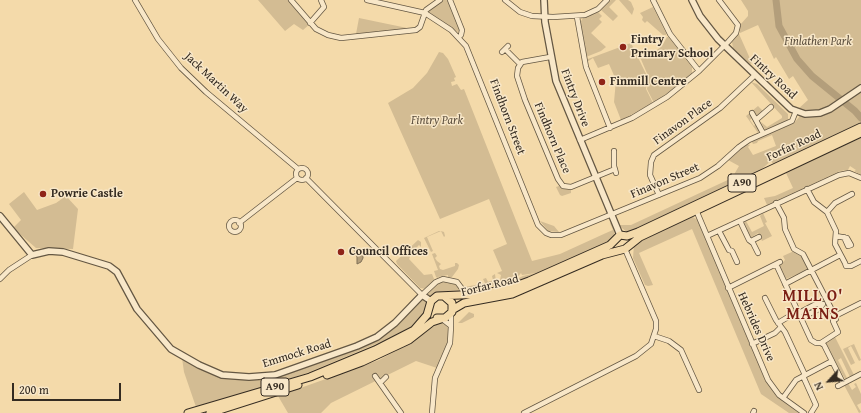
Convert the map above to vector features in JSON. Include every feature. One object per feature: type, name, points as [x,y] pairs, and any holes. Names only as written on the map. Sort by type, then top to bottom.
[{"type":"highway","name":"Forfar Road","points":[[452,312],[464,303],[512,294],[602,255],[626,248],[640,237],[860,131]]},
{"type":"highway","name":"Forfar Road","points":[[444,296],[483,294],[513,287],[610,245],[621,236],[860,131]]},
{"type":"highway","points":[[621,236],[630,241],[626,248],[617,246],[621,236]]},
{"type":"highway","name":"A90","points":[[188,413],[310,377],[375,350],[414,330],[427,316],[430,304],[437,296],[444,296]]},
{"type":"highway","points":[[444,296],[451,301],[452,312]]},
{"type":"highway","points":[[430,304],[432,314],[441,319]]},
{"type":"highway","name":"A90","points":[[210,413],[278,392],[362,362],[409,340],[432,322],[441,319],[452,312]]},
{"type":"street","name":"Jack Martin Way","points":[[134,0],[158,39],[181,68],[206,92],[298,169],[302,167],[307,170],[308,173],[306,178],[430,304]]},
{"type":"street","points":[[291,0],[310,22],[328,35],[348,37],[412,32],[420,27],[426,10],[440,0]]},
{"type":"street","points":[[310,22],[324,7],[320,0]]},
{"type":"street","name":"Findhorn Street","points":[[367,0],[425,13],[442,22],[459,37],[470,51],[541,229],[551,235],[561,235],[611,215]]},
{"type":"street","points":[[450,0],[462,30],[459,37]]},
{"type":"street","points":[[505,0],[520,12],[532,16],[577,17],[592,12],[607,0]]},
{"type":"street","name":"Fintry Drive","points":[[544,0],[544,16],[550,57],[556,81],[621,236]]},
{"type":"street","points":[[653,0],[670,34],[699,71]]},
{"type":"street","name":"Fintry Road","points":[[692,0],[704,20],[724,45],[786,105],[796,111],[814,114],[825,111],[861,88]]},
{"type":"street","points":[[580,140],[610,128],[654,106],[680,88],[699,71],[736,33],[738,28],[719,0]]},
{"type":"street","points":[[577,17],[586,67],[610,128]]},
{"type":"street","points":[[505,49],[520,64],[524,61],[550,57]]},
{"type":"street","name":"Findhorn Place","points":[[520,64],[517,76],[525,100],[560,183],[571,187],[596,177]]},
{"type":"street","name":"Finavon Place","points":[[659,195],[650,175],[651,162],[654,155],[720,108],[755,75]]},
{"type":"street","points":[[756,120],[771,107]]},
{"type":"street","name":"Finavon Street","points":[[611,215],[709,173],[739,147],[764,133],[792,121],[796,111]]},
{"type":"street","points":[[752,113],[764,133]]},
{"type":"street","points":[[596,177],[616,171],[614,151]]},
{"type":"street","points":[[297,178],[296,174],[298,169]]},
{"type":"street","points":[[707,236],[776,203],[845,173],[861,178]]},
{"type":"street","points":[[297,178],[302,180],[306,178]]},
{"type":"street","points":[[240,223],[297,178]]},
{"type":"street","points":[[807,189],[814,202],[827,212],[835,228],[835,244],[844,263],[849,266],[861,261]]},
{"type":"street","points":[[827,212],[835,203],[852,194]]},
{"type":"street","points":[[776,203],[784,218],[785,229],[794,249],[803,254],[825,303],[835,316]]},
{"type":"street","name":"Hebrides Drive","points":[[696,210],[768,380],[783,398],[804,413]]},
{"type":"street","points":[[0,216],[32,255]]},
{"type":"street","points":[[740,221],[758,253]]},
{"type":"street","points":[[719,231],[737,262]]},
{"type":"street","points":[[836,236],[844,238]]},
{"type":"street","points":[[751,241],[759,237]]},
{"type":"street","points":[[524,413],[642,352],[654,336],[656,320],[626,248]]},
{"type":"street","name":"Emmock Road","points":[[0,279],[9,270],[32,255],[49,251],[63,252],[109,266],[117,272],[137,309],[171,348],[199,365],[222,375],[250,377],[275,375],[357,346],[377,337],[395,323],[436,282],[443,279],[453,280],[461,286],[463,290]]},
{"type":"street","points":[[785,284],[840,255]]},
{"type":"street","points":[[728,288],[778,263],[785,284],[813,342],[821,343],[838,332],[833,321],[836,319],[835,316],[860,305]]},
{"type":"street","points":[[765,298],[789,339],[816,405],[811,413]]},
{"type":"street","points":[[752,344],[775,333],[780,325],[798,312],[816,304],[825,303]]},
{"type":"street","points":[[801,318],[819,309],[825,303]]},
{"type":"street","points":[[432,413],[435,378],[450,343],[452,312]]},
{"type":"street","points":[[441,319],[450,326]]},
{"type":"street","points":[[654,336],[669,342],[680,350],[699,390]]},
{"type":"street","points":[[821,343],[843,383]]},
{"type":"street","points":[[783,398],[796,380],[832,361]]},
{"type":"street","points":[[838,386],[861,374]]},
{"type":"street","points":[[375,376],[401,413]]},
{"type":"street","points":[[380,383],[386,377]]},
{"type":"green space","points":[[258,0],[288,0],[310,24],[303,30],[294,24],[285,31]]},
{"type":"green space","points":[[442,0],[448,0],[460,30],[458,32],[429,13],[429,11]]},
{"type":"green space","points":[[611,0],[616,0],[609,7],[618,16],[613,21],[601,10]]},
{"type":"green space","points":[[619,0],[628,0],[631,2],[634,9],[632,15]]},
{"type":"green space","name":"Finlathen Park","points":[[741,0],[861,0],[861,83],[849,94],[830,107],[820,111],[805,111],[798,109],[808,100],[793,76],[789,79],[776,57],[774,59],[758,25],[740,33],[740,25],[748,16],[748,11]]},
{"type":"green space","points":[[653,7],[666,35],[663,35],[647,21],[645,23],[642,20],[643,17],[640,13]]},
{"type":"green space","points":[[598,12],[602,16],[599,19],[602,22],[591,33],[606,47],[601,51],[586,57],[580,23],[583,18]]},
{"type":"green space","points":[[359,18],[383,23],[412,29],[356,34]]},
{"type":"green space","points":[[739,34],[752,63],[750,64],[733,48],[732,42]]},
{"type":"green space","points":[[667,37],[669,37],[692,67],[692,74],[654,103],[647,89],[649,78],[640,57],[648,57],[662,46]]},
{"type":"green space","points":[[631,43],[648,78],[646,89],[653,103],[621,120],[614,102],[616,80],[609,64],[598,68],[593,58],[587,62],[588,59]]},
{"type":"green space","name":"Fintry Park","points":[[439,52],[443,53],[448,59],[456,77],[454,78],[455,81],[451,82],[452,86],[457,84],[461,90],[464,89],[532,261],[560,254],[613,230],[610,223],[612,222],[615,230],[613,239],[604,246],[567,260],[558,266],[519,282],[482,292],[432,297],[428,295],[428,292],[438,283],[445,281],[453,282],[461,291],[482,290],[504,285],[523,276],[536,273],[522,275],[521,273],[517,278],[492,286],[465,289],[465,287],[485,283],[483,279],[486,278],[488,282],[493,280],[492,276],[495,274],[496,282],[500,280],[501,275],[497,273],[502,271],[493,250],[507,244],[489,199],[440,219],[388,103],[413,88],[427,73]]},
{"type":"green space","points":[[751,82],[757,84],[788,114],[788,121],[766,130],[764,128],[761,122],[767,127],[782,118],[782,116]]},
{"type":"green space","points":[[861,92],[861,123],[856,126],[782,161],[773,164],[771,161],[757,173],[739,181],[738,180],[635,231],[627,232],[618,225],[631,225],[732,178],[739,166],[728,160],[746,144],[750,145],[748,147],[753,155],[776,146],[772,135],[758,141],[757,143],[753,144],[752,142],[753,140],[794,123],[800,116],[824,115]]},
{"type":"green space","points":[[758,106],[763,111],[757,116],[753,112],[750,114],[752,118],[750,120],[754,126],[756,124],[759,129],[758,133],[746,116]]},
{"type":"green space","points":[[861,138],[861,175],[854,171],[856,170],[850,166],[848,170],[840,171],[767,205],[764,198],[775,196],[793,188],[786,173],[787,171]]},
{"type":"green space","points":[[559,186],[564,189],[571,190],[571,193],[562,196],[560,195],[556,187]]},
{"type":"green space","points":[[24,192],[37,210],[56,203],[66,196],[78,209],[73,249],[36,248],[13,228],[21,220],[9,204]]},
{"type":"green space","points":[[763,213],[767,222],[765,223],[772,236],[762,241],[758,233],[750,238],[742,223],[746,221],[752,232],[764,226],[760,216]]},
{"type":"green space","points":[[691,216],[698,220],[764,377],[778,397],[800,413],[789,413],[761,394],[692,229],[639,253],[653,285],[645,285],[633,258],[634,245]]},
{"type":"green space","points":[[540,221],[554,226],[559,232],[548,231]]},
{"type":"green space","points":[[441,231],[427,237],[433,251],[431,252],[424,238]]},
{"type":"green space","points":[[418,240],[421,242],[421,247],[419,245],[409,255],[409,259],[424,275],[432,274],[434,279],[433,283],[426,289],[420,288],[397,264],[396,261]]},
{"type":"green space","points":[[794,251],[802,255],[809,269],[786,279],[779,266],[785,260],[783,256]]},
{"type":"green space","points":[[435,253],[437,256],[435,258],[441,264],[439,266],[440,269],[443,270],[455,266],[455,263],[459,265],[452,277],[448,277],[448,275],[438,278],[436,277],[434,271],[438,270],[432,254]]},
{"type":"green space","points":[[421,299],[425,299],[429,302],[427,311],[414,326],[395,336],[307,373],[244,394],[196,407],[184,372],[182,358],[215,374],[270,377],[378,338]]},
{"type":"green space","points":[[469,312],[474,314],[474,317],[462,323],[458,323]]},
{"type":"green space","points":[[440,322],[445,323],[449,328],[449,342],[437,368],[416,361],[331,403],[321,413],[288,413],[278,396],[379,360],[414,341]]},
{"type":"green space","points":[[835,337],[854,375],[850,377],[841,358],[838,360],[847,378],[845,379],[824,342]]},
{"type":"green space","points":[[854,344],[861,360],[859,361],[851,346],[848,348],[855,363],[851,365],[843,349]]},
{"type":"green space","points":[[848,383],[852,390],[856,387],[854,384],[856,383],[861,394],[861,403],[857,405],[861,412],[859,413],[844,385]]},
{"type":"shaded area","points":[[356,248],[363,254],[361,262],[357,264],[357,257],[354,250]]},
{"type":"waterway","points":[[776,0],[779,26],[797,59],[812,76],[855,111],[861,118]]},
{"type":"place","name":"Fintry Primary School","points":[[623,47]]},
{"type":"place","name":"Finmill Centre","points":[[602,82]]},
{"type":"place","name":"Powrie Castle","points":[[43,194]]},
{"type":"place","name":"Council Offices","points":[[341,252]]},
{"type":"district","name":"MILL O' MAINS","points":[[813,306]]}]
